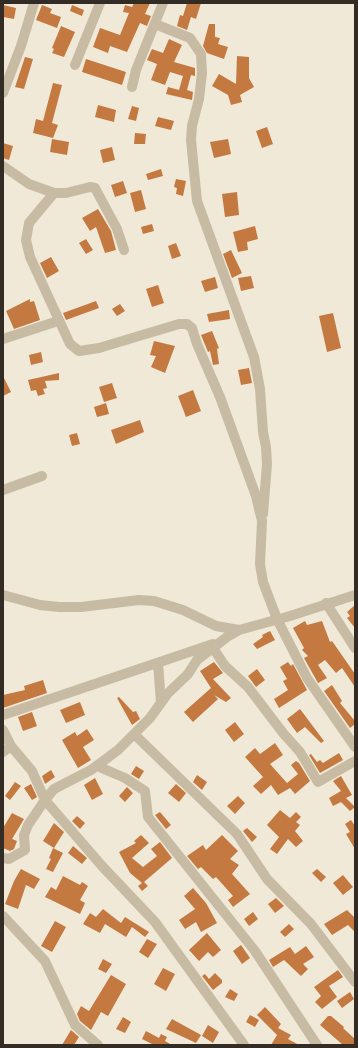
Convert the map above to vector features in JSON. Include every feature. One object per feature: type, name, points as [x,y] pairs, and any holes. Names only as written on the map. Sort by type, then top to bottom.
[{"type":"street","points":[[3,93],[21,46],[34,3]]},
{"type":"street","points":[[75,65],[100,3]]},
{"type":"street","points":[[132,87],[136,70],[163,3]]},
{"type":"street","points":[[155,24],[190,38],[201,54],[202,73],[199,100],[192,126],[191,140],[197,201],[254,357],[260,389],[267,464],[260,564],[263,582],[277,619],[307,678],[355,747]]},
{"type":"street","points":[[3,166],[29,184],[54,193],[90,187],[95,188],[109,212],[124,250]]},
{"type":"street","points":[[54,193],[29,223],[26,240],[30,257],[58,321],[70,344],[78,351],[99,348],[179,324],[187,324],[192,328],[256,496],[262,521]]},
{"type":"street","points":[[3,339],[58,321]]},
{"type":"street","points":[[3,490],[42,476]]},
{"type":"street","points":[[3,858],[9,859],[25,850],[24,835],[45,800],[54,790],[97,766],[118,750],[150,718],[161,703],[188,674],[198,660],[222,641],[239,630],[355,594]]},
{"type":"street","points":[[3,595],[40,605],[59,608],[139,600],[154,602],[183,610],[216,626],[239,630]]},
{"type":"street","points":[[326,603],[355,648]]},
{"type":"street","points":[[3,715],[222,641]]},
{"type":"street","points":[[214,648],[225,666],[248,687],[283,734],[300,752],[318,782],[355,762]]},
{"type":"street","points":[[158,663],[161,703]]},
{"type":"street","points":[[3,730],[7,749],[32,771],[45,800],[102,866],[155,922],[244,1045]]},
{"type":"street","points":[[134,734],[237,834],[267,879],[311,924],[355,982]]},
{"type":"street","points":[[97,766],[125,778],[145,791],[148,817],[255,951],[317,1045]]},
{"type":"street","points":[[3,916],[45,961],[75,1025],[98,1045]]},
{"type":"building","points":[[134,3],[150,3],[145,14],[151,16],[147,26],[140,23],[127,52],[110,46],[108,53],[93,47],[100,28],[120,35],[129,13],[123,12],[125,5],[132,7]]},
{"type":"building","points":[[187,3],[201,3],[196,19],[191,17],[187,30],[177,26],[180,15],[183,16]]},
{"type":"building","points":[[3,5],[16,8],[14,19],[3,17]]},
{"type":"building","points":[[42,5],[52,9],[50,13],[61,17],[57,28],[36,20]]},
{"type":"building","points":[[72,5],[84,10],[82,16],[70,11]]},
{"type":"building","points":[[209,24],[215,24],[215,37],[220,38],[218,44],[228,47],[224,59],[207,53],[203,46]]},
{"type":"building","points":[[61,26],[75,32],[64,57],[52,53],[54,49],[52,48]]},
{"type":"building","points":[[169,39],[182,45],[174,62],[195,68],[195,76],[191,75],[187,90],[193,92],[192,100],[166,94],[168,87],[179,90],[183,76],[170,72],[165,85],[151,80],[157,64],[147,60],[152,49],[163,53]]},
{"type":"building","points":[[237,56],[249,57],[249,78],[254,87],[240,95],[242,102],[231,105],[228,95],[212,86],[219,74],[236,84]]},
{"type":"building","points":[[25,57],[33,59],[24,89],[15,87]]},
{"type":"building","points":[[86,59],[126,72],[122,85],[82,72]]},
{"type":"building","points":[[53,83],[62,85],[52,123],[58,125],[53,138],[33,133],[36,119],[43,121]]},
{"type":"building","points":[[98,105],[116,110],[114,122],[95,117]]},
{"type":"building","points":[[132,106],[139,108],[136,121],[128,119]]},
{"type":"building","points":[[158,117],[174,121],[171,130],[155,126]]},
{"type":"building","points":[[267,127],[273,144],[262,148],[256,131]]},
{"type":"building","points":[[135,133],[146,134],[145,144],[134,144]]},
{"type":"building","points":[[52,139],[69,142],[67,155],[50,152]]},
{"type":"building","points":[[228,139],[231,154],[214,158],[210,142]]},
{"type":"building","points":[[3,143],[13,146],[9,160],[3,158]]},
{"type":"building","points":[[112,147],[115,160],[103,163],[100,150]]},
{"type":"building","points":[[161,169],[163,176],[148,180],[146,174]]},
{"type":"building","points":[[176,179],[186,181],[183,196],[176,194],[177,188],[174,187]]},
{"type":"building","points":[[123,181],[127,193],[115,197],[111,185]]},
{"type":"building","points":[[141,190],[146,209],[135,212],[130,193]]},
{"type":"building","points":[[237,192],[239,215],[225,217],[222,194]]},
{"type":"building","points":[[98,209],[111,231],[116,250],[105,253],[96,227],[90,231],[82,218]]},
{"type":"building","points":[[152,224],[154,231],[143,234],[141,227]]},
{"type":"building","points":[[255,226],[258,239],[247,242],[248,250],[238,252],[233,232]]},
{"type":"building","points":[[86,239],[93,250],[86,254],[79,243]]},
{"type":"building","points":[[176,243],[181,256],[172,259],[168,246]]},
{"type":"building","points":[[231,250],[242,273],[232,278],[223,254]]},
{"type":"building","points":[[51,257],[59,271],[47,278],[40,263]]},
{"type":"building","points":[[251,276],[254,288],[241,291],[238,278]]},
{"type":"building","points":[[215,277],[218,288],[205,292],[201,281]]},
{"type":"building","points":[[158,285],[164,303],[152,307],[146,289]]},
{"type":"building","points":[[30,299],[30,302],[34,301],[40,320],[14,329],[6,311]]},
{"type":"building","points":[[96,301],[99,308],[66,320],[63,313]]},
{"type":"building","points":[[120,304],[125,311],[117,316],[112,309]]},
{"type":"building","points":[[229,310],[230,319],[209,322],[207,314]]},
{"type":"building","points":[[333,313],[341,348],[327,352],[319,316]]},
{"type":"building","points":[[212,331],[219,348],[217,349],[219,364],[213,365],[210,351],[208,352],[201,335]]},
{"type":"building","points":[[154,341],[175,346],[165,373],[151,367],[156,356],[150,355]]},
{"type":"building","points":[[41,352],[43,362],[31,365],[29,355]]},
{"type":"building","points":[[249,368],[252,383],[241,385],[238,370]]},
{"type":"building","points":[[59,373],[59,380],[45,381],[47,388],[43,389],[45,394],[38,396],[36,390],[31,391],[28,380]]},
{"type":"building","points":[[3,376],[11,392],[3,396]]},
{"type":"building","points":[[112,383],[117,398],[104,402],[99,387]]},
{"type":"building","points":[[193,390],[201,411],[186,417],[178,396]]},
{"type":"building","points":[[106,403],[109,414],[97,417],[94,407]]},
{"type":"building","points":[[140,420],[144,432],[116,444],[111,430]]},
{"type":"building","points":[[77,433],[80,444],[72,446],[69,435]]},
{"type":"building","points":[[355,605],[355,628],[347,618],[350,616],[347,612]]},
{"type":"building","points":[[305,621],[307,625],[322,621],[330,642],[332,641],[355,674],[355,687],[342,668],[336,673],[325,660],[318,665],[327,678],[318,683],[304,658],[308,656],[302,650],[304,648],[293,628]]},
{"type":"building","points":[[270,631],[275,640],[257,649],[253,644],[263,637],[262,635]]},
{"type":"building","points":[[214,662],[223,673],[213,679],[231,698],[226,702],[214,695],[218,699],[193,722],[184,712],[211,688],[200,671]]},
{"type":"building","points":[[288,662],[291,666],[293,664],[307,690],[279,708],[274,699],[288,690],[283,681],[287,679],[280,667]]},
{"type":"building","points":[[257,669],[265,680],[256,687],[248,676]]},
{"type":"building","points":[[43,680],[47,693],[3,708],[3,695],[25,690],[24,686]]},
{"type":"building","points":[[332,685],[342,701],[340,703],[355,721],[355,724],[350,728],[324,691]]},
{"type":"building","points":[[119,697],[133,712],[136,711],[140,719],[132,725],[117,698]]},
{"type":"building","points":[[80,702],[85,715],[66,723],[60,710]]},
{"type":"building","points":[[300,709],[324,741],[321,743],[305,727],[297,733],[287,719]]},
{"type":"building","points":[[32,712],[37,726],[23,731],[18,717]]},
{"type":"building","points":[[235,722],[244,734],[234,742],[225,730]]},
{"type":"building","points":[[87,729],[94,740],[83,747],[91,760],[78,768],[62,740],[75,732],[77,736]]},
{"type":"building","points":[[275,743],[283,755],[270,764],[287,783],[298,774],[291,765],[296,761],[299,763],[310,781],[295,794],[290,788],[278,795],[271,785],[261,794],[253,786],[263,777],[245,757],[255,748],[260,754]]},
{"type":"building","points":[[339,753],[343,760],[320,773],[309,755],[311,754],[317,762],[320,760],[323,763]]},
{"type":"building","points":[[136,766],[144,771],[139,779],[131,774]]},
{"type":"building","points":[[51,770],[55,777],[45,784],[42,776]]},
{"type":"building","points":[[197,775],[207,782],[202,790],[193,782]]},
{"type":"building","points":[[341,776],[352,795],[346,798],[355,807],[350,811],[341,802],[333,806],[329,798],[341,791],[333,781]]},
{"type":"building","points":[[95,778],[103,794],[92,800],[84,785]]},
{"type":"building","points":[[15,782],[21,786],[10,800],[5,796]]},
{"type":"building","points":[[31,784],[37,797],[32,800],[24,788]]},
{"type":"building","points":[[176,784],[186,793],[179,802],[168,793]]},
{"type":"building","points":[[127,787],[133,793],[125,802],[119,796]]},
{"type":"building","points":[[238,796],[245,803],[235,814],[227,806]]},
{"type":"building","points":[[280,810],[290,818],[296,812],[301,817],[296,822],[300,825],[295,831],[303,841],[296,847],[288,839],[277,854],[270,849],[279,837],[267,825]]},
{"type":"building","points":[[160,812],[171,825],[166,829],[155,815]]},
{"type":"building","points":[[12,813],[24,819],[12,839],[17,841],[14,849],[10,851],[3,848],[3,828]]},
{"type":"building","points":[[77,816],[85,823],[80,829],[72,821]]},
{"type":"building","points":[[351,820],[355,826],[355,849],[346,834],[350,832],[345,824]]},
{"type":"building","points":[[54,823],[64,832],[54,848],[43,841]]},
{"type":"building","points":[[247,828],[257,837],[252,842],[243,831]]},
{"type":"building","points":[[141,835],[149,843],[132,858],[143,867],[157,856],[151,849],[160,842],[172,858],[144,882],[148,886],[142,891],[138,886],[142,883],[130,873],[119,852],[136,843],[134,841]]},
{"type":"building","points":[[222,835],[238,851],[230,859],[239,865],[232,874],[250,894],[233,907],[228,900],[233,896],[216,877],[213,879],[201,867],[198,869],[187,856],[203,845],[206,850]]},
{"type":"building","points":[[73,846],[87,858],[82,864],[68,853]]},
{"type":"building","points":[[53,848],[63,853],[53,872],[46,869],[51,859],[49,858]]},
{"type":"building","points":[[21,869],[40,879],[34,889],[26,885],[18,909],[5,904],[14,881]]},
{"type":"building","points":[[317,869],[326,877],[321,882],[312,873]]},
{"type":"building","points":[[343,875],[353,887],[343,895],[333,883]]},
{"type":"building","points":[[63,876],[80,885],[82,882],[88,886],[80,900],[85,903],[80,914],[45,897],[51,887],[56,890]]},
{"type":"building","points":[[193,888],[206,903],[217,923],[201,932],[196,922],[185,929],[179,920],[195,909],[184,896]]},
{"type":"building","points":[[276,898],[284,906],[275,913],[268,904]]},
{"type":"building","points":[[103,909],[121,923],[125,917],[149,932],[145,937],[132,927],[126,937],[105,924],[100,933],[83,924],[90,913],[96,917]]},
{"type":"building","points":[[347,910],[355,918],[355,932],[348,925],[332,935],[324,924]]},
{"type":"building","points":[[253,912],[258,919],[249,926],[244,919]]},
{"type":"building","points":[[55,921],[66,927],[52,952],[41,946]]},
{"type":"building","points":[[289,924],[294,929],[285,937],[280,932]]},
{"type":"building","points":[[207,933],[221,950],[213,957],[208,952],[199,961],[189,950]]},
{"type":"building","points":[[147,939],[157,944],[148,958],[139,952]]},
{"type":"building","points":[[241,945],[250,958],[242,964],[233,951]]},
{"type":"building","points":[[306,946],[314,957],[303,964],[308,969],[301,976],[284,960],[273,967],[269,960],[290,947],[295,954]]},
{"type":"building","points":[[103,959],[112,964],[106,973],[98,969]]},
{"type":"building","points":[[163,968],[175,974],[166,991],[154,984]]},
{"type":"building","points":[[338,970],[343,977],[329,986],[337,997],[322,1009],[315,1002],[321,996],[314,987]]},
{"type":"building","points":[[215,973],[222,980],[222,983],[213,990],[202,976],[205,974],[209,979]]},
{"type":"building","points":[[111,975],[126,984],[108,1016],[101,1012],[91,1030],[80,1021],[77,1014],[81,1006],[89,1011]]},
{"type":"building","points":[[230,989],[238,994],[234,1001],[225,997]]},
{"type":"building","points":[[350,992],[354,999],[342,1008],[337,1001]]},
{"type":"building","points":[[265,1007],[281,1024],[278,1028],[291,1035],[288,1039],[299,1045],[271,1045],[277,1035],[257,1015]]},
{"type":"building","points":[[250,1015],[259,1020],[255,1027],[246,1022]]},
{"type":"building","points":[[328,1016],[331,1016],[344,1027],[343,1028],[355,1039],[355,1045],[343,1045],[320,1025]]},
{"type":"building","points":[[123,1017],[131,1022],[125,1033],[116,1029]]},
{"type":"building","points":[[172,1019],[201,1035],[196,1043],[166,1029]]},
{"type":"building","points":[[208,1025],[219,1032],[213,1043],[202,1036]]},
{"type":"building","points":[[71,1030],[79,1037],[74,1045],[62,1045]]},
{"type":"building","points":[[146,1031],[159,1038],[161,1034],[167,1037],[165,1041],[172,1045],[154,1045],[142,1039]]}]
